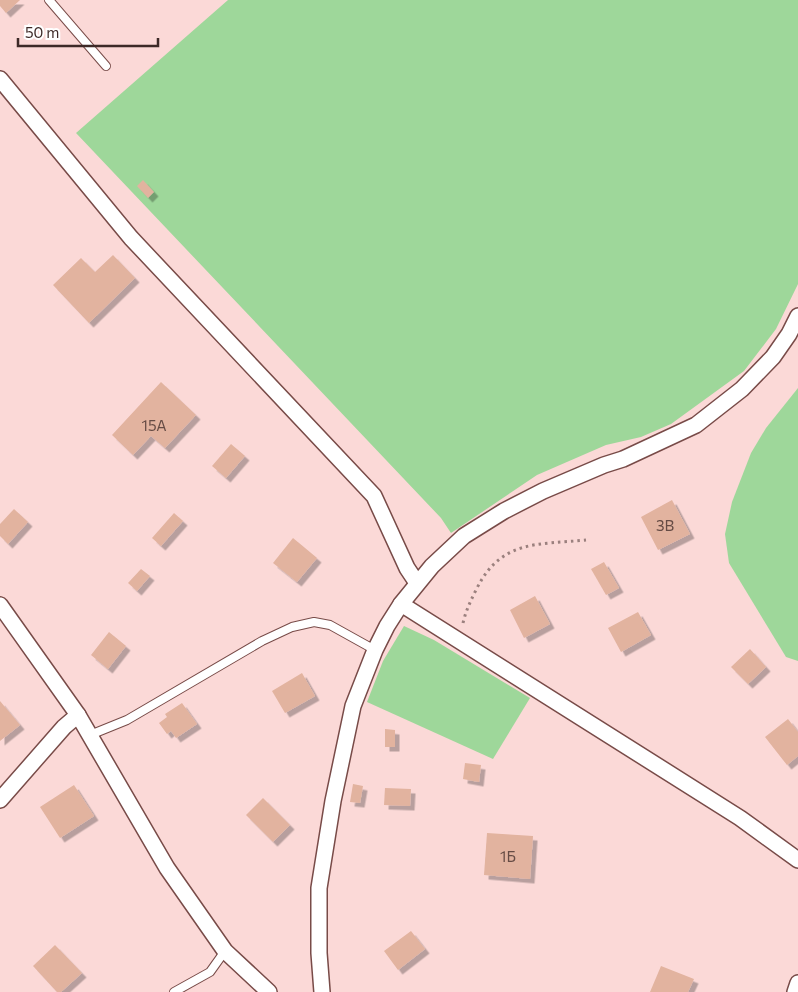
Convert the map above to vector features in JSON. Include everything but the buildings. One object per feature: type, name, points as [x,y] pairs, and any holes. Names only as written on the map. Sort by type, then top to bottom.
[{"type":"street","points":[[0,79],[138,246],[374,496],[407,568],[417,583]]},
{"type":"street","points":[[322,992],[319,953],[319,888],[333,801],[353,706],[375,650],[401,604],[432,566],[464,536],[504,511],[543,491],[623,459],[696,425],[742,389],[766,364],[789,334],[798,316]]},
{"type":"street","points":[[401,604],[740,818],[798,860]]},
{"type":"street","points":[[0,605],[78,716],[167,868],[225,951],[269,992]]},
{"type":"street","points":[[0,800],[64,727],[78,716]]},
{"type":"street","points":[[795,992],[798,983]]},
{"type":"lane","points":[[49,0],[106,66]]},
{"type":"lane","points":[[90,735],[127,720],[262,642],[292,627],[314,622],[330,625],[375,650]]},
{"type":"lane","points":[[174,992],[210,972],[225,951]]},
{"type":"path","points":[[460,641],[466,610],[484,575],[495,561],[514,549],[586,540]]},
{"type":"green space","points":[[228,0],[798,0],[798,284],[776,329],[744,371],[671,424],[641,437],[606,445],[537,475],[451,533],[441,518],[76,133]]},
{"type":"green space","points":[[798,388],[798,661],[786,657],[729,563],[725,534],[732,502],[751,453],[766,428]]},
{"type":"green space","points":[[404,626],[434,640],[530,698],[493,759],[367,702],[383,661]]}]
